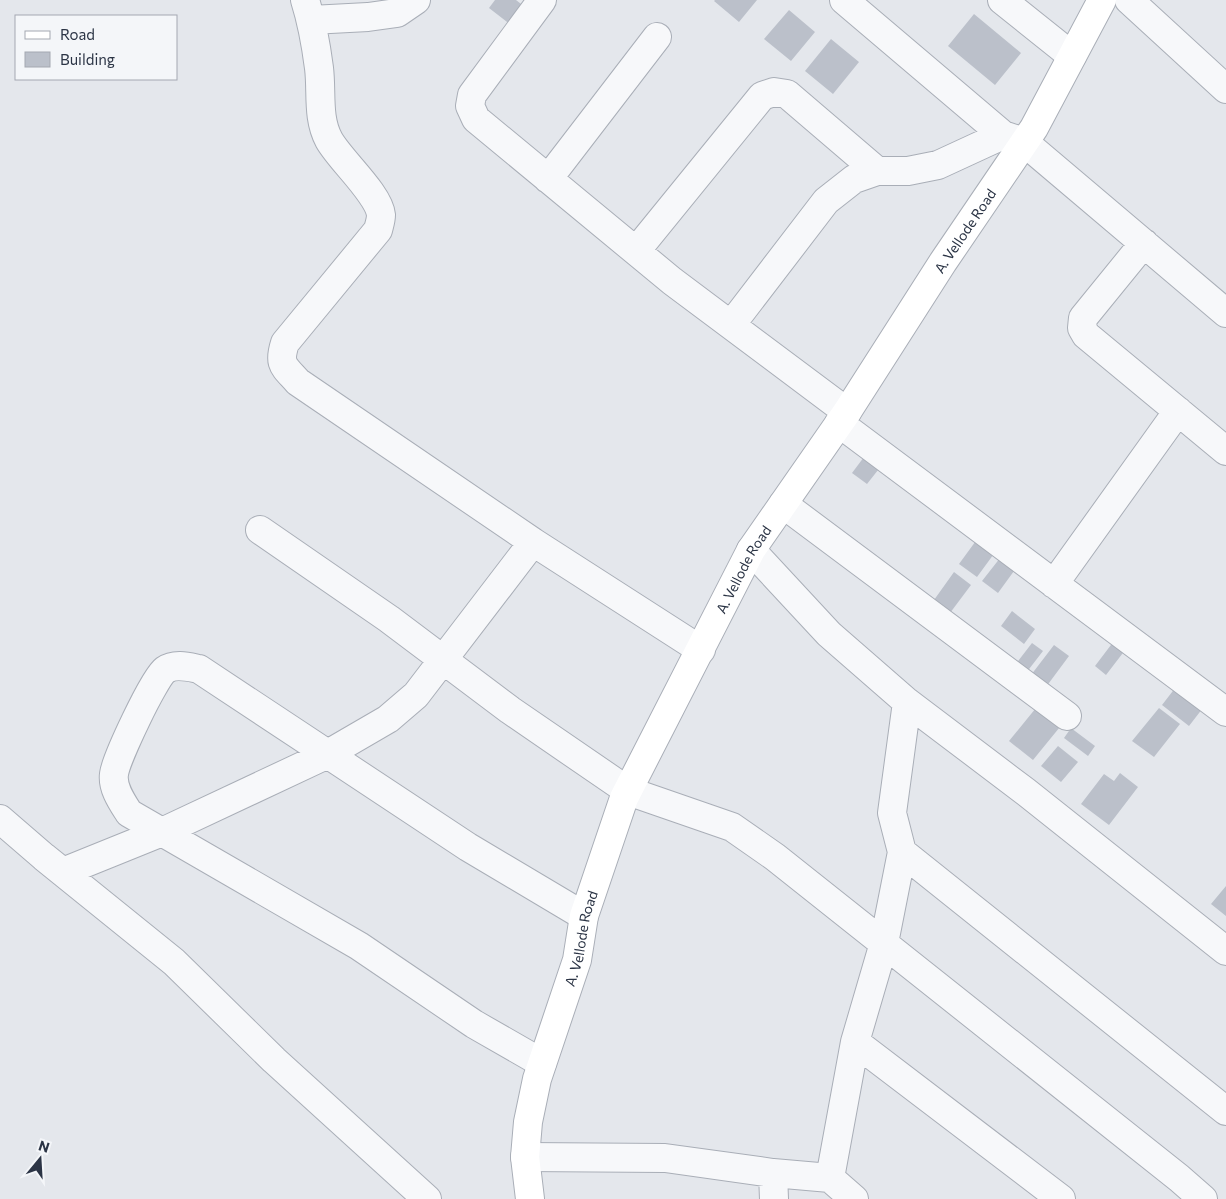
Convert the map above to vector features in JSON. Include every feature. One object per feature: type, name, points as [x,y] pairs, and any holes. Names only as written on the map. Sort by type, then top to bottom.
[{"type":"main road","name":"A. Vellode Road","points":[[530,1199],[525,1157],[528,1122],[537,1079],[577,960],[584,916],[608,842],[628,791],[751,550],[843,417],[943,262],[1014,138],[1034,128],[1102,0]]},
{"type":"street","points":[[416,0],[397,13],[368,17],[308,10],[319,68],[321,116],[324,128],[330,141],[374,197],[381,215],[378,230],[285,343],[281,356],[283,365],[298,382],[533,542],[701,650]]},
{"type":"street","points":[[542,0],[472,95],[470,106],[476,119],[672,281],[731,325],[843,417],[1054,584],[1226,712]]},
{"type":"street","points":[[844,0],[1144,243],[1226,313]]},
{"type":"street","points":[[1002,0],[1072,56]]},
{"type":"street","points":[[1129,0],[1226,89]]},
{"type":"street","points":[[548,179],[657,37]]},
{"type":"street","points":[[636,251],[762,96],[774,92],[786,94],[877,171]]},
{"type":"street","points":[[731,325],[826,201],[854,179],[877,171],[908,171],[938,165],[1014,138]]},
{"type":"street","points":[[1144,243],[1083,318],[1082,328],[1086,335],[1226,451]]},
{"type":"street","points":[[1054,584],[1178,411]]},
{"type":"street","points":[[783,504],[1067,716]]},
{"type":"street","points":[[260,530],[389,619],[510,710],[628,791],[732,827],[775,856],[1172,1172],[1203,1199]]},
{"type":"street","points":[[63,872],[162,832],[326,755],[388,719],[416,695],[533,542]]},
{"type":"street","points":[[751,550],[829,634],[907,702],[1026,792],[1226,951]]},
{"type":"street","points":[[542,1063],[474,1024],[359,946],[129,813],[118,796],[113,775],[118,760],[154,684],[166,669],[182,665],[199,670],[468,847],[584,916]]},
{"type":"street","points":[[830,1178],[854,1042],[884,943],[902,852],[892,813],[907,702]]},
{"type":"street","points":[[0,819],[174,962],[274,1060],[427,1199]]},
{"type":"street","points":[[902,852],[1226,1111]]},
{"type":"street","points":[[854,1042],[1061,1199]]},
{"type":"street","points":[[525,1157],[665,1158],[773,1186],[830,1178],[854,1199]]},
{"type":"building","points":[[495,0],[516,0],[530,11],[515,28],[489,8]]},
{"type":"building","points":[[715,0],[757,0],[739,22]]},
{"type":"building","points":[[789,10],[815,32],[791,61],[764,39]]},
{"type":"building","points":[[974,14],[1021,53],[995,85],[948,46]]},
{"type":"building","points":[[831,39],[859,62],[833,94],[805,71]]},
{"type":"building","points":[[867,453],[882,465],[867,484],[852,473]]},
{"type":"building","points":[[978,538],[996,551],[977,577],[959,564]]},
{"type":"building","points":[[1004,553],[1019,564],[998,593],[982,581]]},
{"type":"building","points":[[954,572],[971,585],[950,613],[934,600]]},
{"type":"building","points":[[1012,611],[1035,629],[1024,644],[1001,626]]},
{"type":"building","points":[[1117,637],[1129,645],[1106,675],[1095,666]]},
{"type":"building","points":[[1032,643],[1043,651],[1026,673],[1015,665]]},
{"type":"building","points":[[1054,645],[1069,656],[1046,687],[1031,675]]},
{"type":"building","points":[[1179,683],[1206,704],[1189,726],[1162,705]]},
{"type":"building","points":[[1040,703],[1064,722],[1033,760],[1009,741]]},
{"type":"building","points":[[1159,708],[1180,724],[1154,757],[1132,741]]},
{"type":"building","points":[[1071,728],[1095,746],[1088,756],[1064,738]]},
{"type":"building","points":[[1058,746],[1078,762],[1061,782],[1041,766]]},
{"type":"building","points":[[1120,773],[1138,787],[1109,825],[1081,804],[1104,774],[1114,781]]},
{"type":"building","points":[[1226,886],[1226,916],[1211,904]]}]
